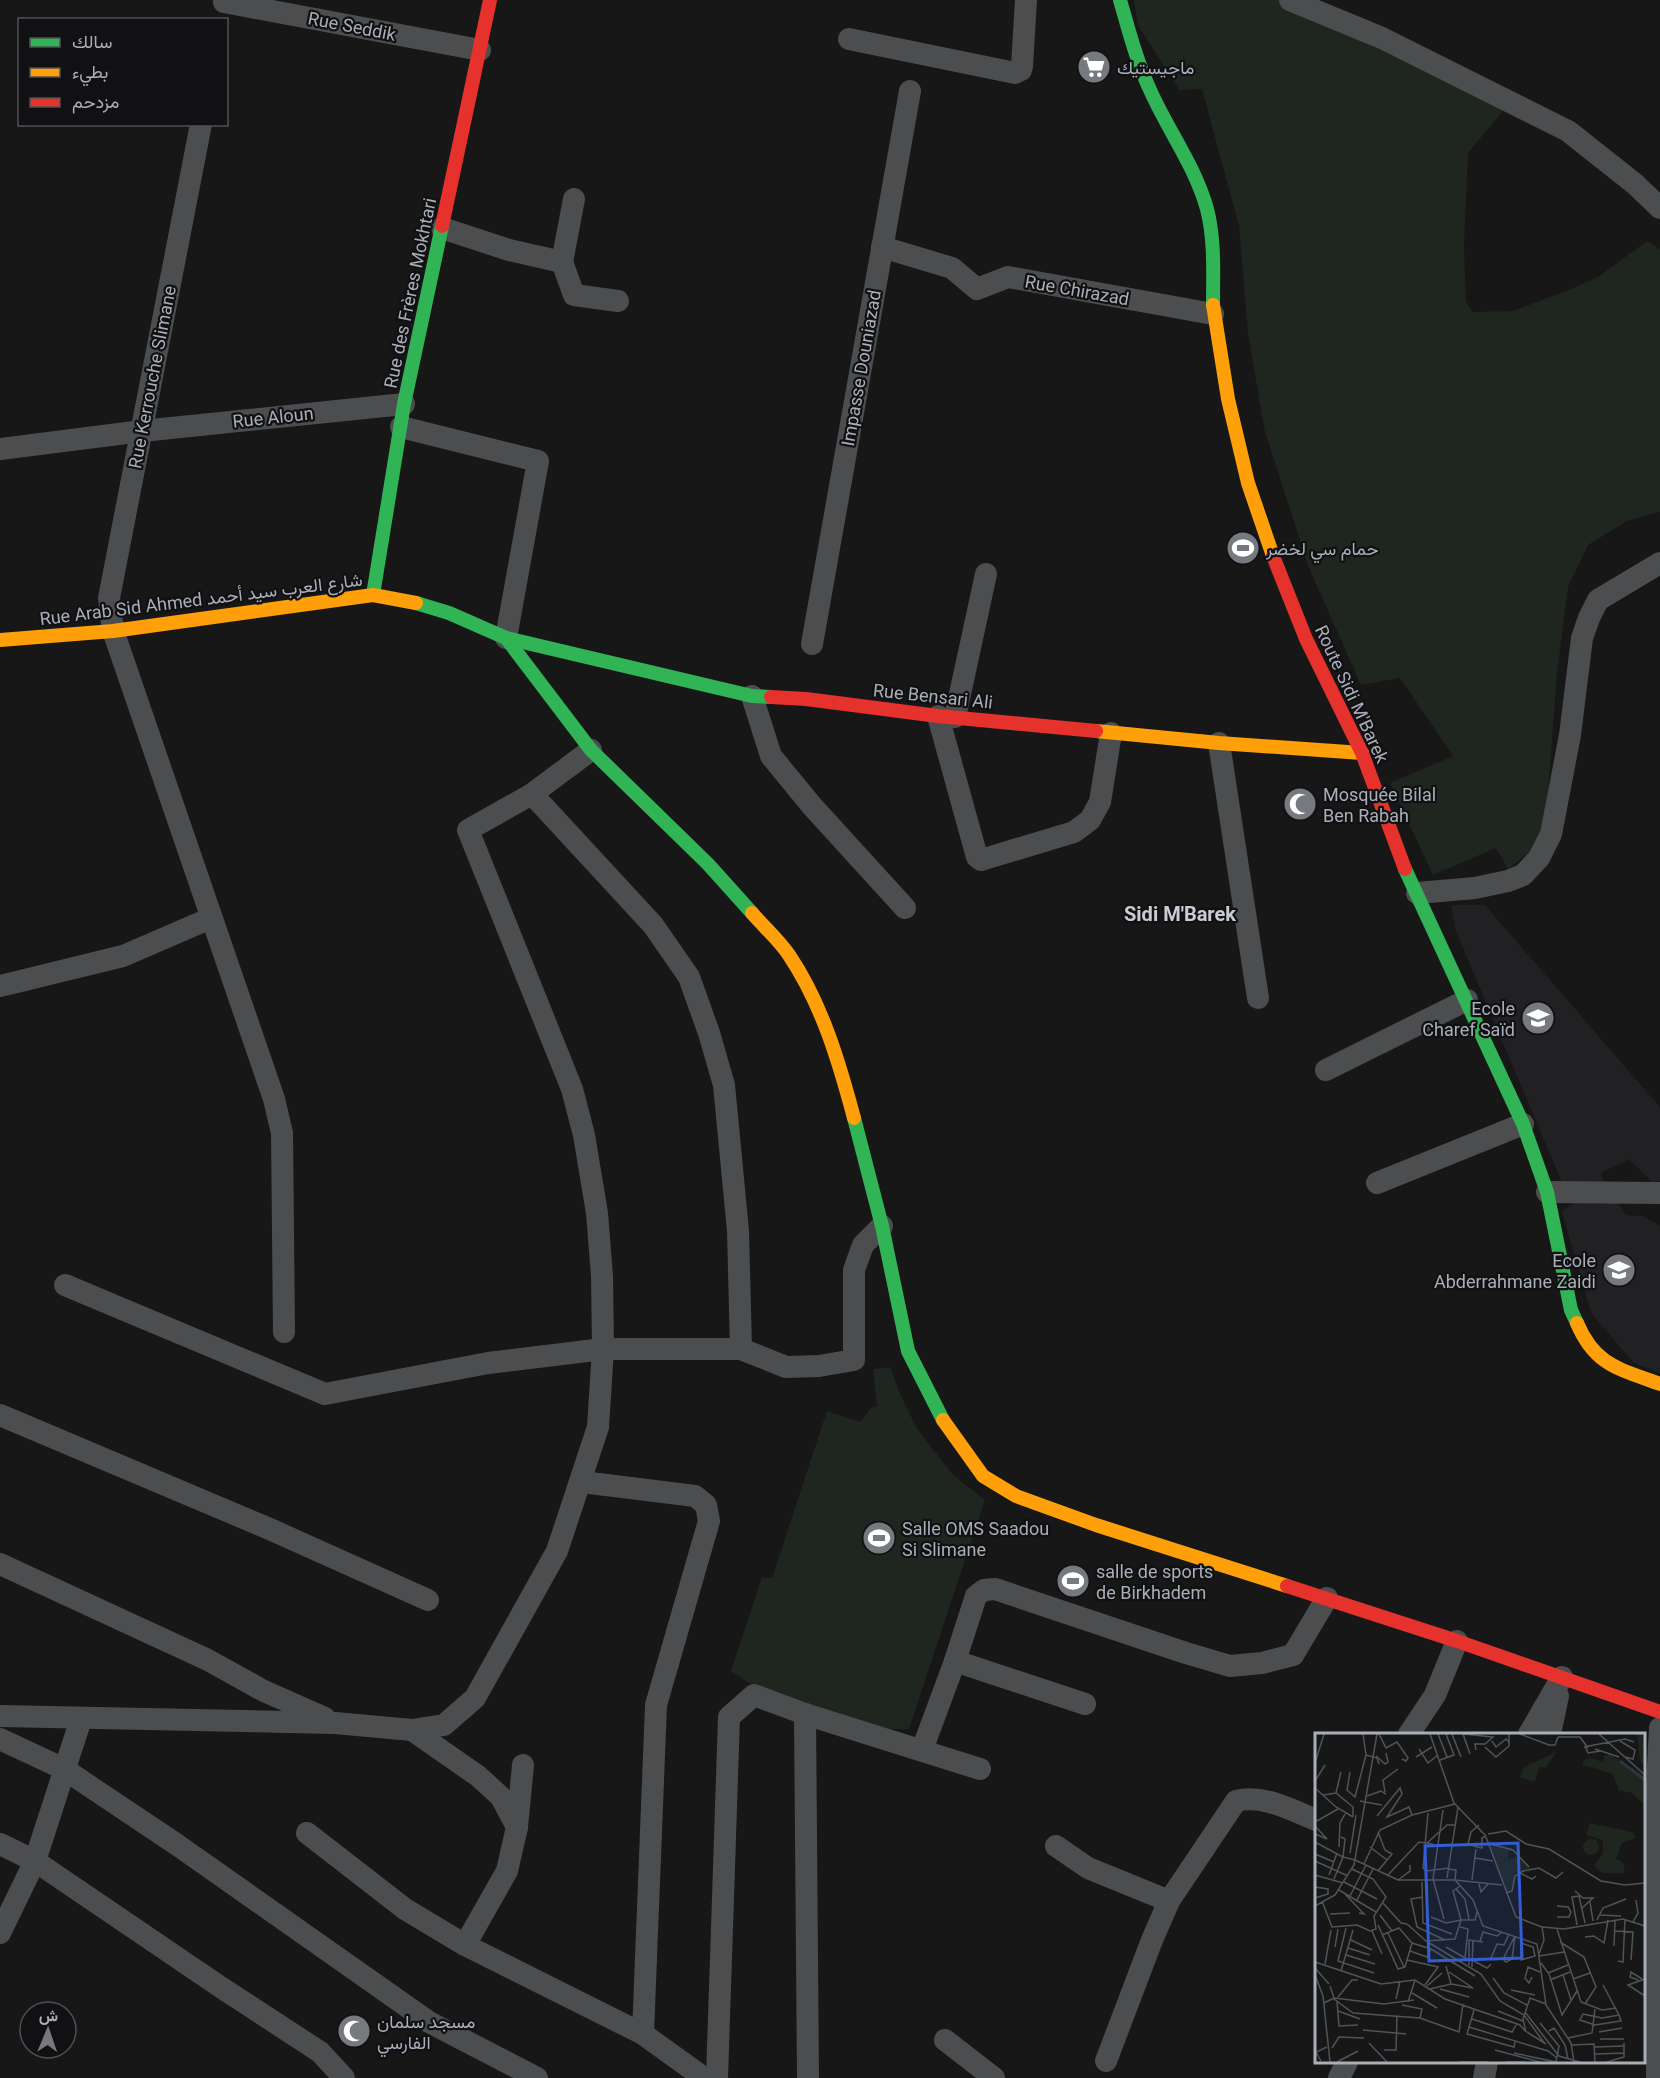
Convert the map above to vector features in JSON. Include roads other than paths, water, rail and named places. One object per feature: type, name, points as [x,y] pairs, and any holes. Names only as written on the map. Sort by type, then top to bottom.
[{"type":"main road","name":"Rue des Frères Mokhtari","points":[[373,595],[404,404],[490,0]]},
{"type":"main road","name":"Route Sidi M'Barek","points":[[1120,0],[1137,58],[1151,93],[1194,172],[1207,209],[1213,245],[1213,314],[1228,399],[1252,494],[1275,561],[1306,639],[1362,753],[1399,856],[1523,1124],[1547,1192],[1571,1310],[1583,1338],[1605,1363],[1660,1384]]},
{"type":"main road","name":"Rue Arab Sid Ahmed شارع العرب سيد أحمد","points":[[0,640],[113,631],[373,595],[406,600],[449,613],[506,638]]},
{"type":"main road","name":"Rue Bensari Ali","points":[[506,638],[752,696],[806,699],[946,717],[1111,733],[1362,753]]},
{"type":"main road","points":[[506,638],[591,750],[708,864],[788,954],[818,1004],[844,1079],[882,1226],[908,1351],[942,1418],[983,1476],[1016,1496],[1096,1525],[1457,1641],[1660,1712]]},
{"type":"street","points":[[849,39],[1015,73],[1021,70],[1022,66],[1026,0]]},
{"type":"street","points":[[1290,0],[1382,38],[1568,131],[1635,184],[1660,208]]},
{"type":"street","name":"Rue Seddik","points":[[223,7],[480,50]]},
{"type":"street","name":"Impasse Douniazad","points":[[813,644],[909,91]]},
{"type":"street","name":"Rue Kerrouche Slimane","points":[[201,126],[109,598],[113,631],[274,1099],[282,1133],[284,1332]]},
{"type":"street","points":[[574,199],[562,262],[574,295],[618,301]]},
{"type":"street","points":[[442,228],[509,250],[562,262]]},
{"type":"street","name":"Rue Chirazad","points":[[882,247],[952,268],[977,289],[1008,278],[1213,314]]},
{"type":"street","name":"Rue Aloun","points":[[0,449],[142,431],[404,404]]},
{"type":"street","points":[[401,427],[538,461],[506,638]]},
{"type":"street","points":[[1417,893],[1475,888],[1508,881],[1523,875],[1539,858],[1551,834],[1570,735],[1582,638],[1589,618],[1598,600],[1660,563]]},
{"type":"street","points":[[986,574],[946,717],[977,857],[981,860],[1074,832],[1090,820],[1100,801],[1111,733]]},
{"type":"street","points":[[752,696],[771,756],[812,806],[905,908]]},
{"type":"street","points":[[1219,743],[1258,998]]},
{"type":"street","points":[[0,1716],[335,1723],[412,1730],[444,1725],[475,1698],[557,1551],[582,1482],[598,1427],[603,1349],[602,1276],[597,1213],[584,1135],[572,1089],[468,830],[532,794],[591,750]]},
{"type":"street","points":[[532,794],[652,925],[689,977],[724,1085],[738,1231],[741,1349]]},
{"type":"street","points":[[0,986],[123,957],[211,918]]},
{"type":"street","points":[[1326,1070],[1467,1000]]},
{"type":"street","points":[[1377,1184],[1523,1124]]},
{"type":"street","points":[[1547,1192],[1660,1193]]},
{"type":"street","points":[[65,1285],[325,1394],[488,1363],[603,1349],[741,1349],[786,1367],[819,1366],[854,1360],[854,1270],[863,1245],[882,1226]]},
{"type":"street","points":[[0,1415],[272,1530],[428,1600]]},
{"type":"street","points":[[582,1482],[695,1496],[705,1505],[709,1521],[656,1705],[643,2034]]},
{"type":"street","points":[[0,1564],[207,1660],[264,1691],[335,1723]]},
{"type":"street","points":[[922,1750],[976,1596],[984,1590],[995,1588],[1230,1666],[1262,1663],[1293,1655],[1327,1598]]},
{"type":"street","points":[[1410,1733],[1435,1695],[1457,1641]]},
{"type":"street","points":[[955,1661],[1085,1704]]},
{"type":"street","points":[[1530,1733],[1562,1677]]},
{"type":"street","points":[[1550,1733],[1562,1677]]},
{"type":"street","points":[[717,2078],[729,1717],[754,1695],[805,1714],[980,1769]]},
{"type":"street","points":[[805,1714],[808,2078]]},
{"type":"street","points":[[0,1933],[35,1861],[81,1719]]},
{"type":"street","points":[[1657,2078],[1660,1728]]},
{"type":"street","points":[[412,1730],[486,1783],[501,1797],[517,1827]]},
{"type":"street","points":[[0,1739],[64,1769],[176,1844],[429,2022],[537,2078]]},
{"type":"street","points":[[465,1945],[507,1871],[517,1827],[524,1766]]},
{"type":"street","points":[[1107,2061],[1169,1901],[1236,1801],[1248,1798],[1264,1800],[1315,1819]]},
{"type":"street","points":[[307,1833],[405,1909],[465,1945],[643,2034],[704,2078]]},
{"type":"street","points":[[0,1845],[35,1861],[320,2052],[344,2078]]},
{"type":"street","points":[[1056,1846],[1088,1868],[1169,1901]]},
{"type":"street","points":[[945,2040],[994,2078]]},
{"type":"street","points":[[1339,2078],[1346,2063]]},
{"type":"street","points":[[1484,2078],[1487,2063]]},
{"type":"place","name":"ماجيستيك","points":[[1094,67]]},
{"type":"place","name":"حمام سي لخضر","points":[[1243,548]]},
{"type":"place","name":"Mosquée Bilal Ben Rabah","points":[[1300,804]]},
{"type":"place","name":"Ecole Charef Saïd","points":[[1538,1018]]},
{"type":"place","name":"Ecole Abderrahmane Zaidi","points":[[1619,1270]]},
{"type":"place","name":"Salle OMS Saadou Si Slimane","points":[[879,1538]]},
{"type":"place","name":"salle de sports de Birkhadem","points":[[1073,1581]]},
{"type":"place","name":"مسجد سلمان الفارسي","points":[[354,2031]]},
{"type":"district","name":"Sidi M'Barek","points":[[1180,914]]}]
